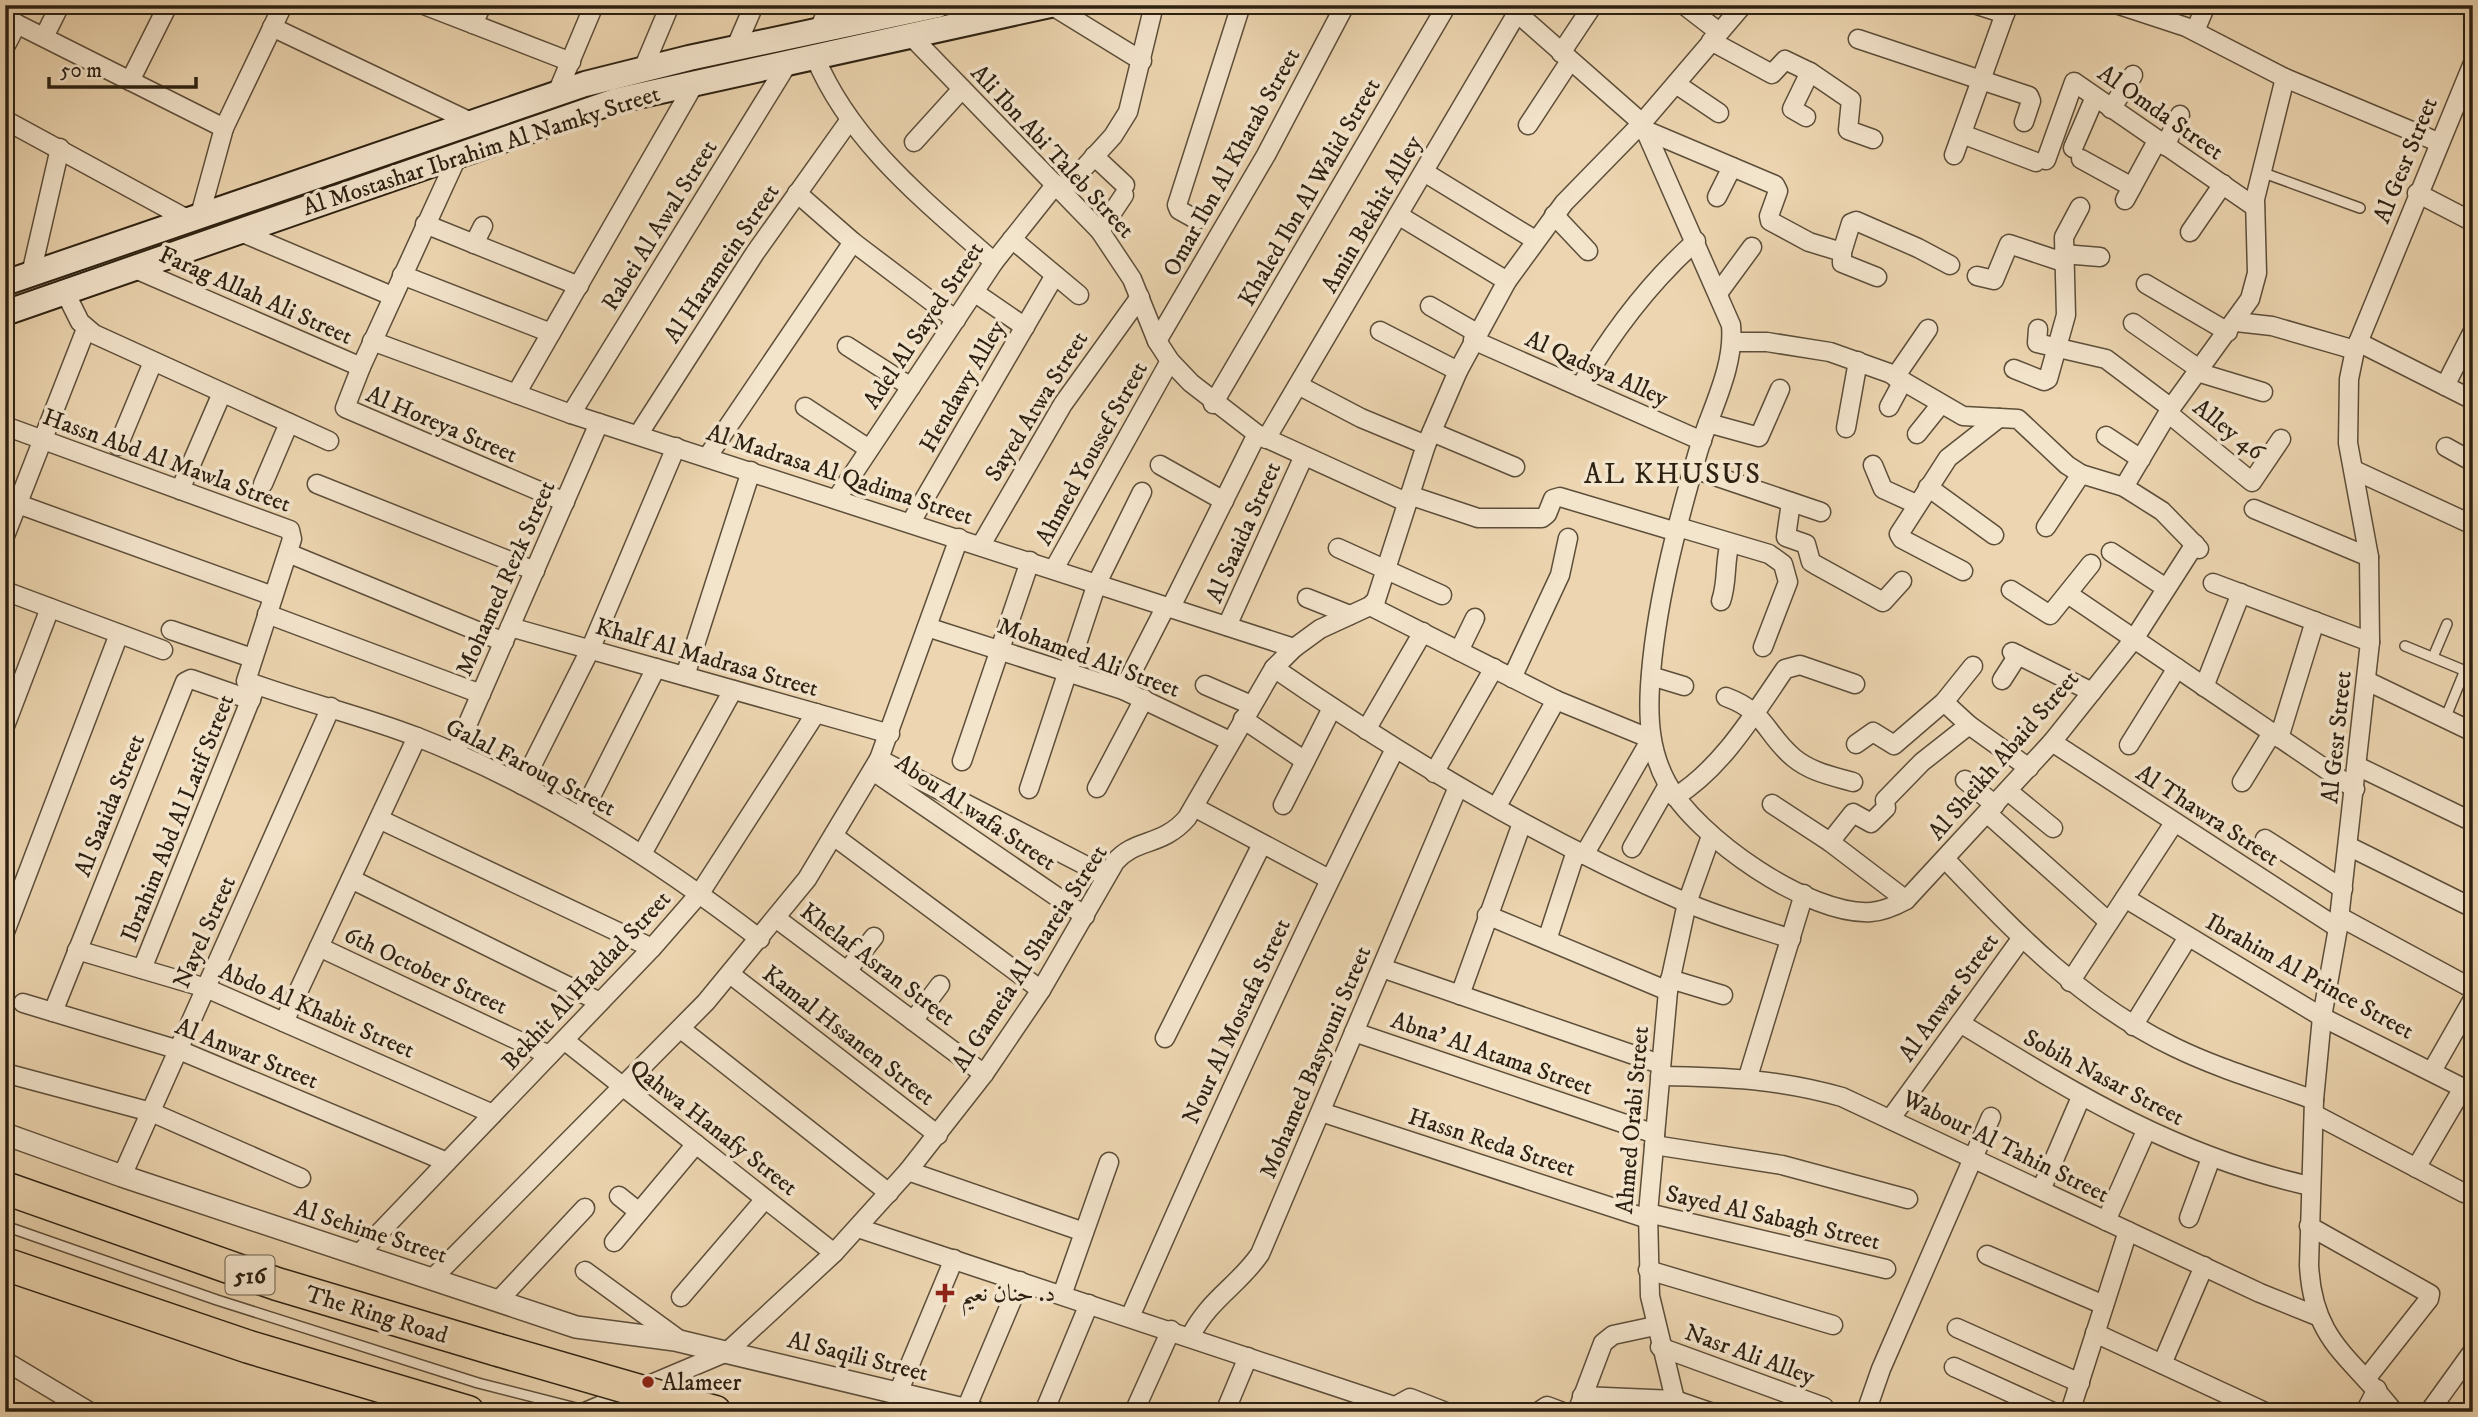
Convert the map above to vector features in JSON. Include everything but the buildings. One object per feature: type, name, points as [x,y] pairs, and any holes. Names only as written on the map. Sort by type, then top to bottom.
[{"type":"highway","name":"The Ring Road","points":[[5,1188],[277,1284],[700,1408]]},
{"type":"highway","points":[[5,1264],[249,1347],[468,1412]]},
{"type":"main road","name":"Al Mostashar Ibrahim Al Namky Street","points":[[5,313],[615,101],[1050,5]]},
{"type":"main road","name":"Al Mostashar Ibrahim Al Namky Street","points":[[5,283],[556,93],[643,69],[818,31],[885,12],[936,6]]},
{"type":"street","points":[[44,37],[60,5]]},
{"type":"street","points":[[130,81],[168,5]]},
{"type":"street","points":[[5,120],[194,217],[223,128],[283,5]]},
{"type":"street","points":[[424,5],[570,62]]},
{"type":"street","points":[[472,24],[482,5]]},
{"type":"street","points":[[556,93],[594,5]]},
{"type":"street","points":[[643,69],[670,5]]},
{"type":"street","points":[[735,49],[754,5]]},
{"type":"street","points":[[818,31],[830,5]]},
{"type":"street","points":[[1050,5],[1142,61]]},
{"type":"street","name":"Adel Al Sayed Street","points":[[837,498],[994,262],[1059,188],[1094,156],[1128,112],[1154,5]]},
{"type":"street","points":[[1196,220],[1179,210],[1177,205],[1241,5]]},
{"type":"street","name":"Omar Ibn Al Khatab Street","points":[[1157,341],[1266,155],[1345,5]]},
{"type":"street","name":"Khaled Ibn Al Walid Street","points":[[1213,404],[1447,5]]},
{"type":"street","points":[[1528,125],[1593,5]]},
{"type":"street","points":[[1684,5],[1715,37],[1772,74],[1785,60],[1810,72],[1851,100],[1848,130],[1872,139]]},
{"type":"street","points":[[1651,739],[1556,700],[1370,606],[1381,592],[1408,498],[1429,439],[1458,371],[1507,281],[1554,215],[1644,126],[1743,5]]},
{"type":"street","points":[[1954,155],[2006,9],[1977,5]]},
{"type":"street","points":[[2119,5],[2195,31],[2285,78],[2438,142]]},
{"type":"street","points":[[2195,31],[2206,5]]},
{"type":"street","points":[[1512,9],[1644,126],[1776,186],[1778,191],[1769,216],[1770,221],[1809,242],[1842,252]]},
{"type":"street","name":"Amin Bekhit Alley","points":[[1123,690],[1224,501],[1262,437],[1298,385],[1424,172],[1512,9]]},
{"type":"street","points":[[5,47],[11,21],[223,128]]},
{"type":"street","points":[[272,27],[471,122]]},
{"type":"street","name":"Ali Ibn Abi Taleb Street","points":[[911,36],[1100,231],[1122,262],[1140,297],[1157,341],[1170,361],[1213,404],[1262,437],[1303,458],[1408,498],[1466,516],[1501,520],[1542,518],[1553,499],[1560,497],[1677,530]]},
{"type":"street","points":[[1858,39],[2029,96],[2031,101],[2024,122]]},
{"type":"street","points":[[816,57],[826,82],[849,121],[883,159],[994,262]]},
{"type":"street","name":"Rabei Al Awal Street","points":[[571,414],[788,62]]},
{"type":"street","name":"Al Gesr Street","points":[[2394,1412],[2333,1342],[2317,1316],[2310,1292],[2310,1186],[2322,1017],[2339,922],[2370,642],[2369,557],[2348,443],[2346,409],[2357,346],[2438,142],[2468,88],[2473,63]]},
{"type":"street","points":[[1805,117],[1791,109],[1810,72]]},
{"type":"street","points":[[2111,109],[2133,75]]},
{"type":"street","points":[[1732,342],[1801,346],[1858,361],[1899,379],[1973,419],[2010,416],[2025,424],[2055,455],[2081,474],[2124,487],[2170,410],[2250,299],[2257,273],[2255,207],[2285,78]]},
{"type":"street","points":[[516,394],[696,81]]},
{"type":"street","name":"Al Omda Street","points":[[1962,134],[2041,161],[2072,84],[2077,83],[2255,207]]},
{"type":"street","points":[[1676,84],[1720,113]]},
{"type":"street","points":[[914,142],[962,89]]},
{"type":"street","points":[[2095,97],[2077,153],[2129,193],[2180,115]]},
{"type":"street","name":"Al Haramein Street","points":[[638,435],[715,313],[849,121]]},
{"type":"street","points":[[1644,126],[1719,292],[1731,325],[1732,342],[1677,530],[1651,676],[1651,739],[1672,791],[1711,836],[1755,868],[1804,894],[1854,911],[1889,908],[1906,900],[1830,842],[1772,804]]},
{"type":"street","points":[[31,274],[60,148]]},
{"type":"street","points":[[360,367],[459,153]]},
{"type":"street","points":[[1094,156],[1125,190],[1100,231]]},
{"type":"street","points":[[1717,197],[1732,167]]},
{"type":"street","points":[[1424,172],[1535,240]]},
{"type":"street","points":[[2189,232],[2223,184]]},
{"type":"street","points":[[797,193],[853,242],[956,320]]},
{"type":"street","points":[[2417,193],[2473,222]]},
{"type":"street","points":[[2014,369],[2047,380],[2066,315],[2063,258],[2066,228],[2080,207]]},
{"type":"street","points":[[1398,215],[1507,281]]},
{"type":"street","points":[[1554,215],[1588,251]]},
{"type":"street","points":[[1877,277],[1842,262],[1842,252],[1851,223],[1856,221],[1950,265]]},
{"type":"street","points":[[425,224],[579,286]]},
{"type":"street","points":[[474,244],[483,226]]},
{"type":"street","points":[[238,231],[392,296]]},
{"type":"street","points":[[1012,239],[1079,295]]},
{"type":"street","points":[[708,456],[853,242]]},
{"type":"street","points":[[1580,387],[1640,298],[1663,271],[1696,242]]},
{"type":"street","points":[[1978,276],[1994,280],[2009,244],[2063,258],[2100,257]]},
{"type":"street","points":[[1719,292],[1752,247]]},
{"type":"street","name":"Farag Allah Ali Street","points":[[133,268],[360,367]]},
{"type":"street","points":[[402,275],[551,333]]},
{"type":"street","name":"Hendawy Alley","points":[[911,522],[1055,275]]},
{"type":"street","points":[[2146,284],[2232,327],[2272,326],[2357,346],[2473,400]]},
{"type":"street","points":[[65,292],[86,329],[329,441]]},
{"type":"street","points":[[974,292],[1025,327]]},
{"type":"street","name":"Sayed Atwa Street","points":[[981,545],[1063,404],[1140,297]]},
{"type":"street","name":"Al Qadsya Alley","points":[[1430,306],[1475,337],[1702,441]]},
{"type":"street","points":[[2133,323],[2198,370],[2263,392]]},
{"type":"street","points":[[7,525],[86,329]]},
{"type":"street","points":[[2038,329],[2036,342],[2106,359],[2170,410]]},
{"type":"street","points":[[1889,407],[1899,379],[1928,330]]},
{"type":"street","points":[[1381,331],[1458,371]]},
{"type":"street","points":[[2445,386],[2473,331]]},
{"type":"street","name":"Al Madrasa Al Qadima Street","points":[[372,341],[571,414],[708,456],[1294,648]]},
{"type":"street","points":[[847,345],[911,387]]},
{"type":"street","name":"Ahmed Youssef Street","points":[[1054,569],[1170,361]]},
{"type":"street","points":[[1846,428],[1858,361]]},
{"type":"street","points":[[118,446],[153,362]]},
{"type":"street","name":"Al Horeya Street","points":[[360,367],[345,402],[345,408],[350,413],[565,502]]},
{"type":"street","points":[[1298,385],[1361,418],[1515,467]]},
{"type":"street","points":[[1708,423],[1759,437],[1780,389]]},
{"type":"street","points":[[180,490],[222,393]]},
{"type":"street","points":[[1917,434],[1941,404]]},
{"type":"street","points":[[805,407],[869,449]]},
{"type":"street","name":"Alley 46","points":[[2170,410],[2252,482],[2281,439]]},
{"type":"street","points":[[1963,571],[1899,537],[1916,504],[1948,458],[2001,416]]},
{"type":"street","points":[[263,484],[289,423]]},
{"type":"street","name":"Mohamed Rezk Street","points":[[455,753],[599,423]]},
{"type":"street","name":"Hassn Abd Al Mawla Street","points":[[5,426],[288,528],[292,536],[288,553]]},
{"type":"street","points":[[2106,436],[2141,458]]},
{"type":"street","points":[[522,785],[590,650],[676,447]]},
{"type":"street","points":[[2446,447],[2473,462]]},
{"type":"street","name":"Al Saaida Street","points":[[1227,626],[1303,458]]},
{"type":"street","points":[[1160,465],[1224,501]]},
{"type":"street","points":[[1873,465],[1883,489],[1916,504]]},
{"type":"street","points":[[1693,469],[1821,512]]},
{"type":"street","points":[[2354,470],[2473,525]]},
{"type":"street","points":[[685,676],[751,471]]},
{"type":"street","points":[[2046,527],[2081,474]]},
{"type":"street","points":[[317,484],[535,571]]},
{"type":"street","points":[[1928,487],[1994,535]]},
{"type":"street","name":"Al Sheikh Abaid Street","points":[[1906,900],[2052,742],[2134,639],[2166,588],[2197,546],[2162,511],[2124,487]]},
{"type":"street","points":[[1030,789],[1097,583],[1142,492]]},
{"type":"street","points":[[1791,502],[1786,537],[1806,544],[1811,562],[1883,602],[1902,581]]},
{"type":"street","points":[[18,503],[273,596]]},
{"type":"street","points":[[2254,509],[2369,557]]},
{"type":"street","points":[[1677,530],[1777,558],[1787,572],[1785,591],[1763,647]]},
{"type":"street","points":[[432,1279],[681,1029],[777,919],[835,837],[876,765],[890,734],[959,538]]},
{"type":"street","points":[[1512,678],[1560,575],[1568,538]]},
{"type":"street","points":[[1721,601],[1727,580],[1725,560],[1730,543]]},
{"type":"street","points":[[1338,548],[1442,595]]},
{"type":"street","points":[[2111,552],[2166,588]]},
{"type":"street","points":[[254,692],[245,680],[288,553]]},
{"type":"street","name":"Khalf Al Madrasa Street","points":[[288,553],[507,635],[590,650],[890,734]]},
{"type":"street","points":[[962,761],[1030,561]]},
{"type":"street","points":[[2011,590],[2050,615],[2091,564]]},
{"type":"street","points":[[2213,583],[2370,642]]},
{"type":"street","points":[[5,591],[163,650]]},
{"type":"street","points":[[2204,687],[2241,593]]},
{"type":"street","points":[[2068,594],[2355,789]]},
{"type":"street","points":[[1307,598],[1350,615]]},
{"type":"street","name":"Al Gameia Al Shareia Street","points":[[585,1412],[727,1352],[834,1253],[908,1171],[984,1074],[1041,990],[1106,876],[1123,853],[1170,835],[1194,807],[1274,668],[1294,648],[1320,629],[1370,606]]},
{"type":"street","points":[[5,726],[51,608]]},
{"type":"street","points":[[267,614],[481,694]]},
{"type":"street","points":[[1459,651],[1474,617]]},
{"type":"street","points":[[2242,782],[2276,735],[2315,621]]},
{"type":"street","name":"Mohamed Ali Street","points":[[928,627],[1123,690],[1230,741]]},
{"type":"street","points":[[171,630],[252,658]]},
{"type":"street","points":[[1366,730],[1423,632]]},
{"type":"street","points":[[5,932],[119,634]]},
{"type":"street","points":[[2002,680],[2015,654],[2092,692]]},
{"type":"street","points":[[1632,848],[1672,791],[1698,783],[1755,712],[1785,668],[1800,664],[1855,684]]},
{"type":"street","points":[[1856,744],[1873,732],[1892,746],[1944,702],[1973,666]]},
{"type":"street","points":[[580,816],[656,668]]},
{"type":"street","points":[[1274,668],[1395,749],[1522,823],[1687,903],[1791,939]]},
{"type":"street","points":[[1434,773],[1494,668]]},
{"type":"street","points":[[2129,745],[2177,668]]},
{"type":"street","points":[[1651,676],[1684,686]]},
{"type":"street","name":"Al Saaida Street","points":[[53,1012],[185,681],[191,679],[254,692]]},
{"type":"street","points":[[2367,681],[2473,732]]},
{"type":"street","points":[[1205,685],[1247,712],[1305,761]]},
{"type":"street","points":[[642,854],[733,690]]},
{"type":"street","name":"Galal Farouq Street","points":[[254,692],[331,707],[417,737],[522,785],[642,854],[700,893],[760,939]]},
{"type":"street","name":"Ibrahim Abd Al Latif Street","points":[[142,969],[254,692]]},
{"type":"street","points":[[1726,697],[1755,712],[1794,758],[1819,772],[1853,782]]},
{"type":"street","points":[[1097,788],[1144,699]]},
{"type":"street","points":[[1501,799],[1556,700]]},
{"type":"street","points":[[1944,702],[1969,725],[2029,768]]},
{"type":"street","name":"Nayel Street","points":[[122,1176],[331,707]]},
{"type":"street","points":[[1283,805],[1332,708]]},
{"type":"street","name":"Bekhit Al Haddad Street","points":[[358,1255],[652,948],[700,893],[816,713]]},
{"type":"street","points":[[1830,842],[1853,813],[1871,823],[1875,822],[1886,808],[1885,799],[1922,762],[1969,725]]},
{"type":"street","points":[[284,1022],[417,737]]},
{"type":"street","points":[[1547,940],[1580,853],[1651,739]]},
{"type":"street","name":"Al Thawra Street","points":[[2052,742],[2174,823],[2339,922],[2473,989]]},
{"type":"street","name":"Nour Al Mostafa Street","points":[[1130,1317],[1233,1080],[1329,879],[1395,749]]},
{"type":"street","points":[[876,765],[1106,876]]},
{"type":"street","name":"Abou Al wafa Street","points":[[876,765],[1085,916]]},
{"type":"street","points":[[2357,766],[2473,822]]},
{"type":"street","points":[[1965,780],[1992,810],[2109,922]]},
{"type":"street","name":"Mohamed Basyouni Street","points":[[1190,1337],[1215,1299],[1247,1271],[1260,1254],[1458,787]]},
{"type":"street","points":[[2008,791],[2053,828]]},
{"type":"street","points":[[1194,807],[1329,879]]},
{"type":"street","points":[[379,819],[652,948]]},
{"type":"street","points":[[1460,995],[1522,823]]},
{"type":"street","points":[[2070,982],[2174,823]]},
{"type":"street","name":"Ahmed Orabi Street","points":[[1676,1406],[1655,1326],[1648,1270],[1648,1216],[1669,985],[1687,903],[1711,836]]},
{"type":"street","points":[[835,837],[1041,990]]},
{"type":"street","points":[[2264,839],[2343,889]]},
{"type":"street","points":[[1165,1038],[1262,844]]},
{"type":"street","points":[[2348,846],[2473,908]]},
{"type":"street","points":[[1945,859],[2021,939],[2070,982],[2133,1026],[2314,1107],[2416,1168],[2464,1193],[2473,1189]]},
{"type":"street","points":[[351,879],[600,1002]]},
{"type":"street","points":[[1748,1077],[1804,894]]},
{"type":"street","name":"Ibrahim Al Prince Street","points":[[2125,898],[2322,1017],[2468,1090]]},
{"type":"street","points":[[1487,915],[1669,985],[1723,995]]},
{"type":"street","name":"Khelaf Asran Street","points":[[777,919],[984,1074]]},
{"type":"street","points":[[847,971],[874,937]]},
{"type":"street","points":[[2133,1026],[2188,937]]},
{"type":"street","name":"Al Anwar Street","points":[[1891,1118],[2021,939]]},
{"type":"street","name":"6th October Street","points":[[319,947],[549,1055]]},
{"type":"street","name":"Abdo Al Khabit Street","points":[[78,950],[206,988],[493,1114]]},
{"type":"street","name":"Wabour Al Tahin Street","points":[[1382,968],[1660,1070],[1748,1077],[1811,1088],[1891,1118],[2106,1221],[2317,1316]]},
{"type":"street","name":"Kamal Hssanen Street","points":[[730,974],[938,1135]]},
{"type":"street","points":[[913,1021],[940,985]]},
{"type":"street","points":[[2432,1071],[2473,999]]},
{"type":"street","name":"Al Anwar Street","points":[[23,1003],[179,1050],[447,1162]]},
{"type":"street","name":"Sobih Nasar Street","points":[[1960,1023],[2081,1097],[2146,1131],[2211,1158],[2310,1186]]},
{"type":"street","points":[[681,1029],[889,1193]]},
{"type":"street","name":"Abna' Al Atama Street","points":[[1354,1032],[1654,1139],[1782,1165],[1908,1199]]},
{"type":"street","name":"Qahwa Hanafy Street","points":[[564,1040],[834,1253]]},
{"type":"street","points":[[5,1073],[151,1112],[301,1178]]},
{"type":"street","points":[[2416,1168],[2468,1090]]},
{"type":"street","points":[[2041,1190],[2081,1097]]},
{"type":"street","name":"Hassn Reda Street","points":[[1321,1112],[1648,1216]]},
{"type":"street","points":[[1866,1412],[1881,1369],[1991,1117]]},
{"type":"street","points":[[2106,1221],[2146,1131]]},
{"type":"street","name":"Al Sehime Street","points":[[5,1134],[122,1176],[576,1327],[681,1341],[727,1352]]},
{"type":"street","points":[[614,1242],[696,1144]]},
{"type":"street","points":[[2189,1218],[2211,1158]]},
{"type":"street","points":[[1062,1294],[1109,1162]]},
{"type":"street","points":[[908,1171],[1084,1232]]},
{"type":"street","points":[[620,1196],[639,1212]]},
{"type":"street","points":[[681,1297],[765,1199]]},
{"type":"street","points":[[498,1301],[585,1208]]},
{"type":"street","name":"Sayed Al Sabagh Street","points":[[1648,1216],[1886,1269]]},
{"type":"street","points":[[2309,1226],[2427,1290],[2429,1299],[2372,1384],[2365,1412]]},
{"type":"street","points":[[858,1228],[1171,1330],[1396,1410],[1410,1398],[1439,1411]]},
{"type":"street","points":[[2070,1412],[2128,1231]]},
{"type":"street","points":[[1987,1255],[2104,1305]]},
{"type":"street","points":[[898,1393],[954,1259]]},
{"type":"street","points":[[2162,1364],[2204,1266]]},
{"type":"street","points":[[1648,1270],[1833,1325]]},
{"type":"street","points":[[585,1271],[681,1341]]},
{"type":"street","points":[[971,1410],[1020,1281]]},
{"type":"street","points":[[1044,1412],[1089,1304]]},
{"type":"street","points":[[1655,1326],[1608,1338],[1600,1348],[1580,1404],[1676,1406],[1710,1412]]},
{"type":"street","points":[[1957,1328],[2080,1383]]},
{"type":"street","points":[[1134,1412],[1171,1330]]},
{"type":"street","points":[[2095,1333],[2265,1412]]},
{"type":"street","name":"Nasr Ali Alley","points":[[1660,1347],[1824,1407]]},
{"type":"street","points":[[2429,1412],[2473,1351]]},
{"type":"street","name":"Al Saqili Street","points":[[727,1352],[971,1410]]},
{"type":"street","points":[[1226,1412],[1248,1357]]},
{"type":"street","points":[[6,1363],[90,1412]]},
{"type":"street","points":[[1954,1367],[2053,1412]]},
{"type":"street","points":[[1538,1412],[1546,1406],[1563,1412]]},
{"type":"lane","points":[[2261,172],[2360,208]]},
{"type":"lane","points":[[2433,657],[2447,624]]},
{"type":"lane","points":[[2405,646],[2469,672],[2445,719]]},
{"type":"lane","points":[[5,1226],[230,1304],[478,1382],[592,1412]]},
{"type":"place","name":"د. حنان نعيم","points":[[945,1293]]},
{"type":"place","name":"Alameer","points":[[648,1382]]},
{"type":"district","name":"AL KHUSUS","points":[[1673,473]]}]
